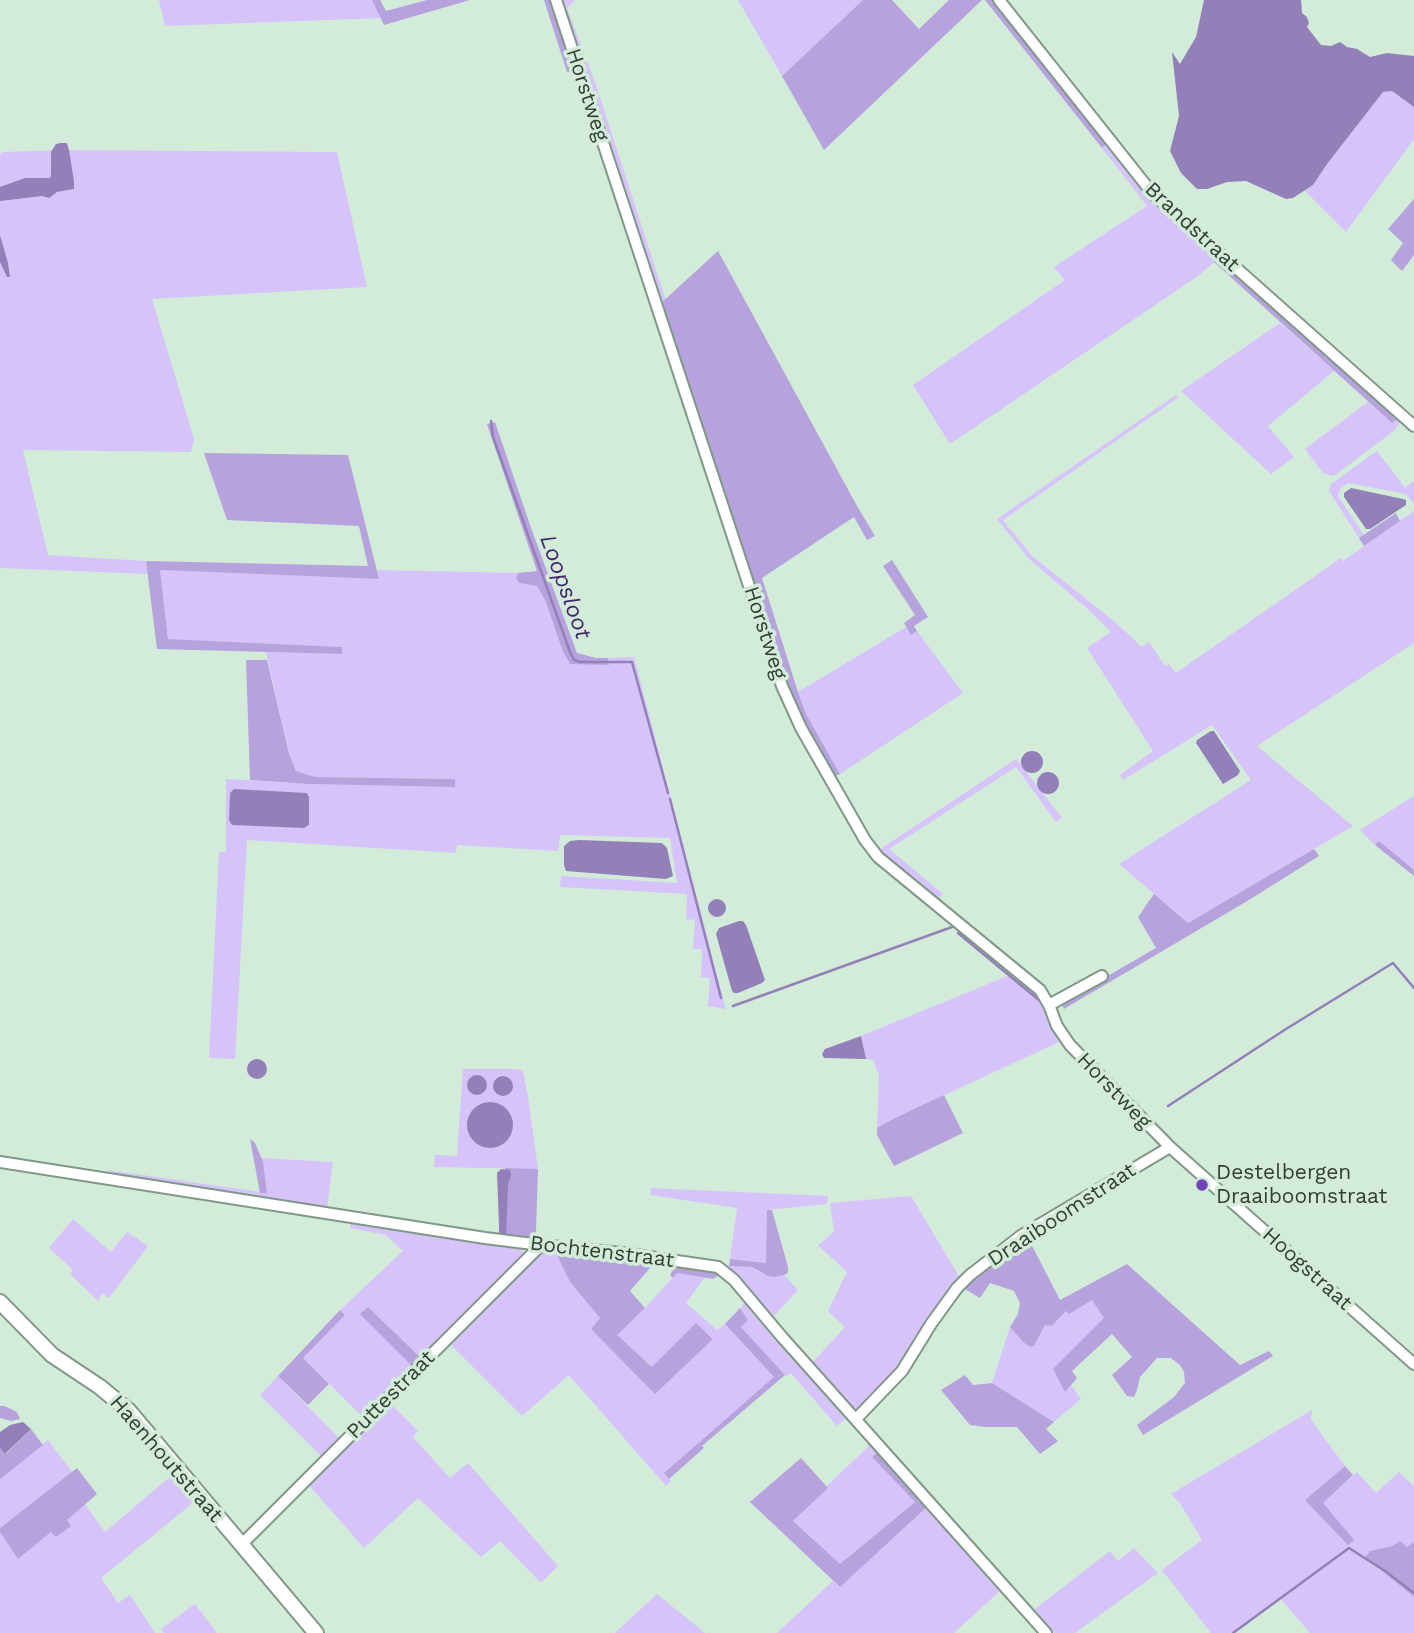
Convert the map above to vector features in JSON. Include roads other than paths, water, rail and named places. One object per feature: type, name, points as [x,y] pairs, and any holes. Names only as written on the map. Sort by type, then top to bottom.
[{"type":"street","name":"Horstweg","points":[[556,0],[782,686],[800,728],[878,857],[1040,990],[1057,1026],[1070,1045],[1170,1147]]},
{"type":"street","name":"Brandstraat","points":[[999,0],[1153,194],[1414,426]]},
{"type":"street","points":[[1049,1005],[1102,976]]},
{"type":"street","name":"Hoogstraat","points":[[1170,1147],[1414,1364]]},
{"type":"street","name":"Draaiboomstraat","points":[[856,1419],[902,1371],[931,1324],[970,1275],[1022,1235],[1170,1147]]},
{"type":"street","name":"Bochtenstraat","points":[[0,1161],[441,1231],[541,1245],[622,1252],[718,1267],[734,1280],[1046,1633]]},
{"type":"street","name":"Puttestraat","points":[[241,1545],[541,1245]]},
{"type":"street","name":"Haenhoutstraat","points":[[0,1302],[52,1356],[100,1387],[129,1411],[316,1633]]},
{"type":"waterway","name":"Loopsloot","points":[[491,421],[493,437],[570,652],[574,660],[580,662],[632,662],[668,793]]},
{"type":"waterway","name":"Loopsloot","points":[[670,799],[721,998]]},
{"type":"waterway","name":"Loopsloot","points":[[733,1006],[952,927]]},
{"type":"waterway","name":"Loopsloot","points":[[958,933],[1040,1001]]},
{"type":"waterway","points":[[1168,1106],[1393,963],[1414,988]]},
{"type":"waterway","name":"Loopsloot","points":[[1257,1218],[1268,1227]]},
{"type":"waterway","name":"Loopsloot","points":[[1276,1233],[1286,1243]]},
{"type":"waterway","name":"Loopsloot","points":[[1384,1331],[1414,1357]]},
{"type":"waterway","points":[[1233,1633],[1349,1548],[1414,1593]]},
{"type":"place","name":"Destelbergen Draaiboomstraat","points":[[1202,1185]]}]
